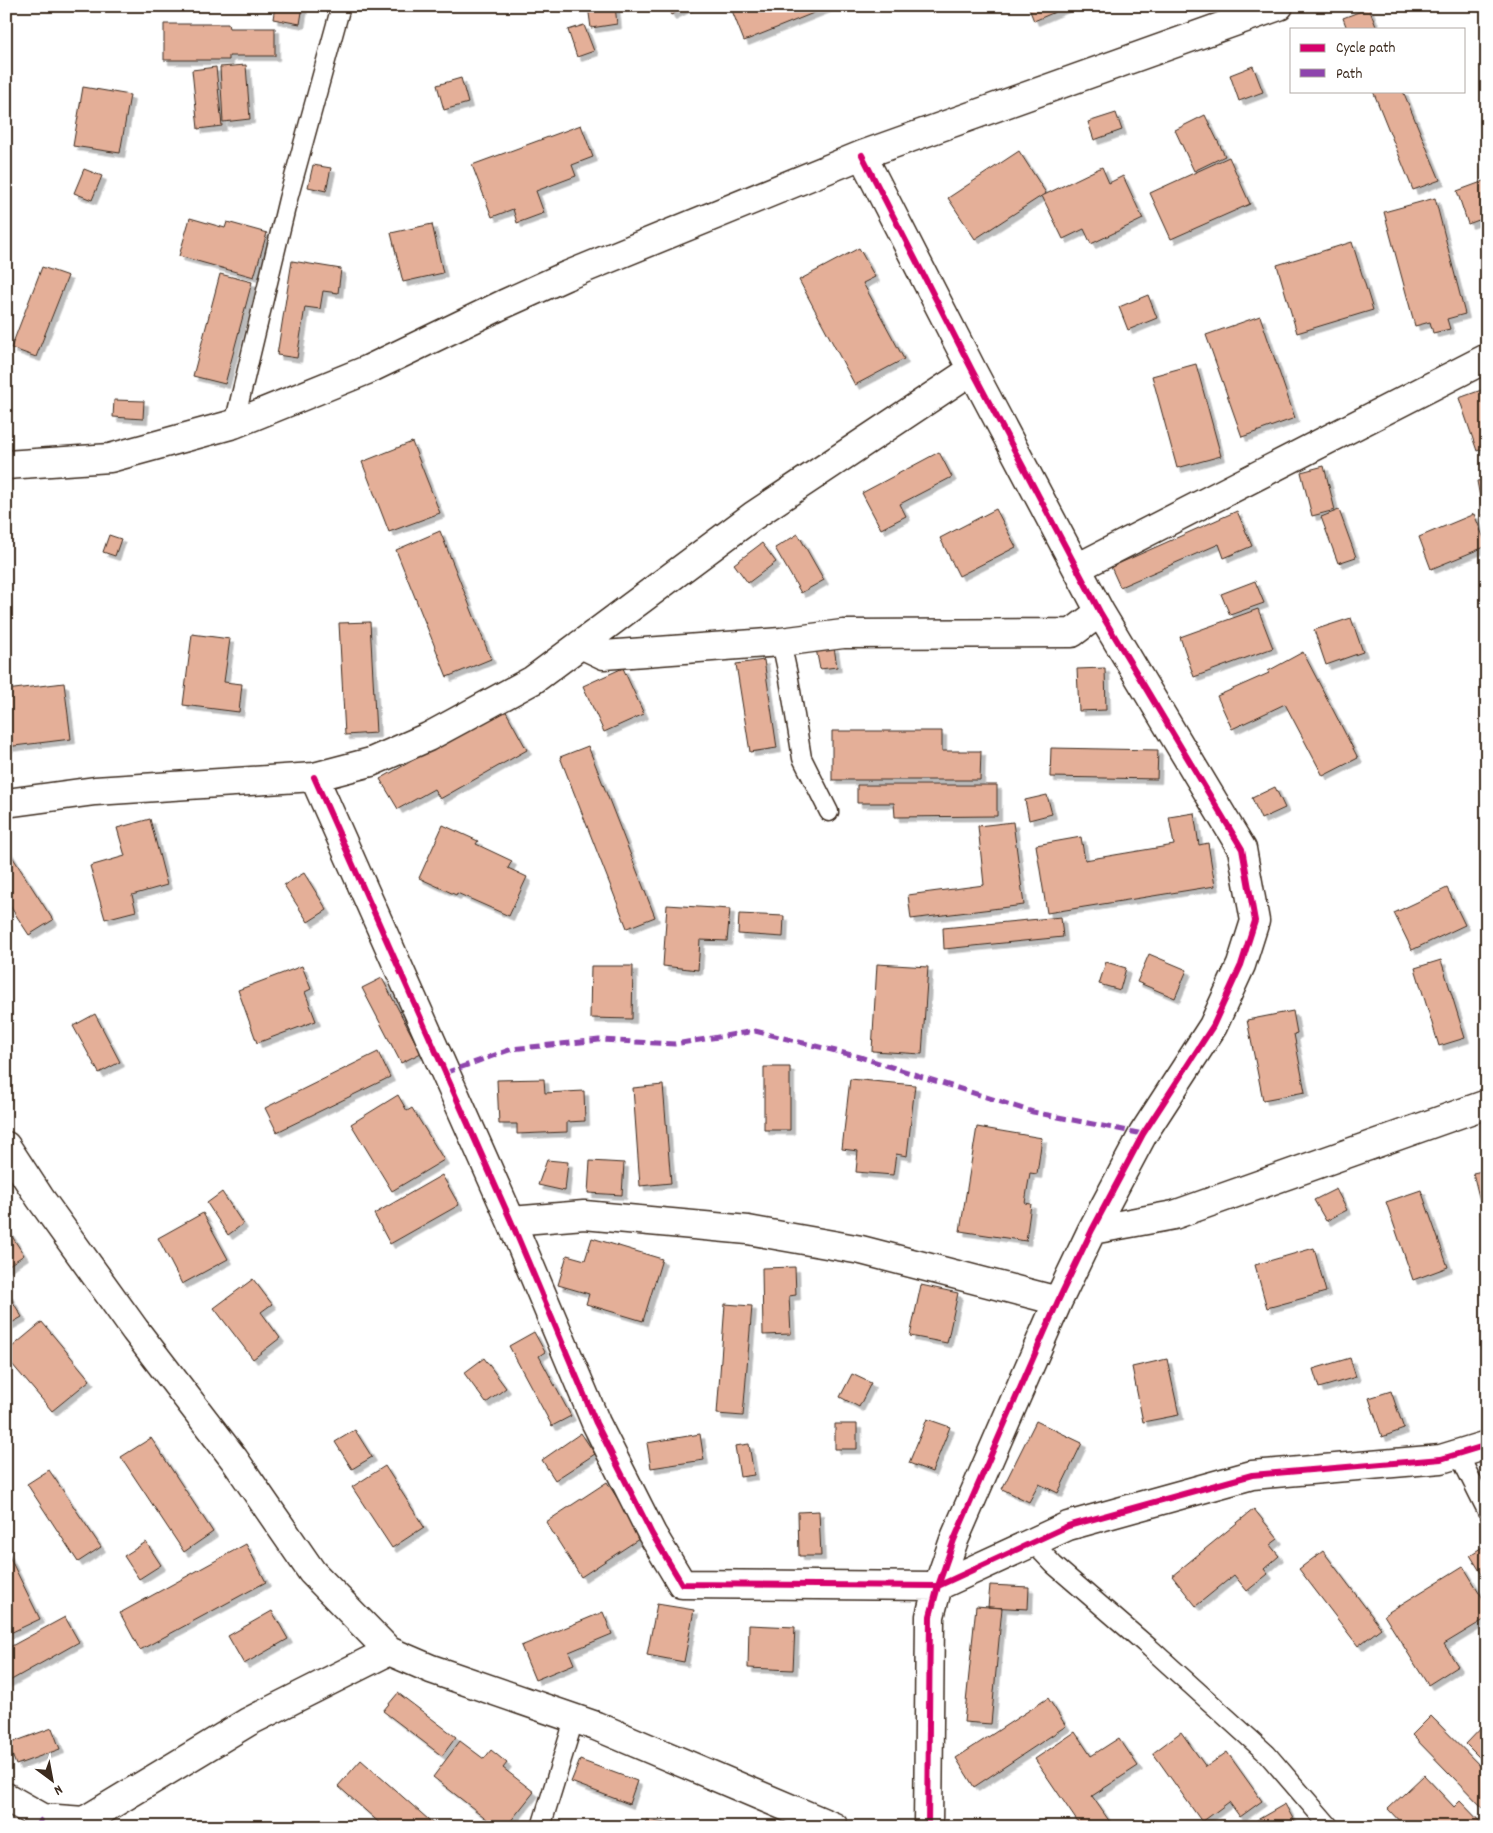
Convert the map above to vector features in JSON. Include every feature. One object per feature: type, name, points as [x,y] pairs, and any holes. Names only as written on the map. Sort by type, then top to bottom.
[{"type":"street","points":[[6,465],[110,458],[234,424],[367,370],[566,276],[862,155],[1268,8]]},
{"type":"street","points":[[862,155],[972,370],[1100,612],[1242,849],[1255,920],[1241,965],[1213,1026],[1143,1134],[1092,1230],[1058,1301],[954,1540],[930,1616],[928,1827]]},
{"type":"street","points":[[1077,568],[1487,358]]},
{"type":"street","points":[[6,802],[95,791],[314,777],[371,762],[428,737],[533,680],[753,516],[972,370]]},
{"type":"street","points":[[581,644],[604,655],[781,642],[843,634],[1072,633],[1100,612]]},
{"type":"street","points":[[314,777],[511,1221],[596,1423],[652,1534],[682,1584],[938,1586],[1068,1526],[1252,1475],[1441,1460],[1487,1445]]},
{"type":"street","points":[[1092,1230],[1174,1215],[1487,1104]]},
{"type":"street","points":[[6,1146],[40,1198],[135,1330],[234,1459],[312,1572],[389,1652],[430,1669],[596,1726],[834,1827]]},
{"type":"street","points":[[511,1221],[584,1215],[748,1230],[861,1250],[1058,1301]]},
{"type":"street","points":[[6,1797],[43,1818],[87,1824],[248,1722],[389,1652]]},
{"type":"lane","points":[[234,424],[288,198],[340,6]]},
{"type":"lane","points":[[781,642],[802,758],[829,812]]},
{"type":"lane","points":[[1459,1455],[1487,1511]]},
{"type":"lane","points":[[1032,1542],[1054,1565],[1150,1648],[1267,1754],[1330,1827]]},
{"type":"lane","points":[[541,1827],[574,1720]]},
{"type":"building","points":[[275,6],[303,6],[300,24],[273,19]]},
{"type":"building","points":[[588,6],[615,6],[617,24],[591,28]]},
{"type":"building","points":[[666,6],[689,6],[671,15]]},
{"type":"building","points":[[735,6],[831,6],[744,41],[731,8]]},
{"type":"building","points":[[1028,6],[1069,6],[1034,21]]},
{"type":"building","points":[[1369,8],[1377,28],[1347,28],[1343,18]]},
{"type":"building","points":[[164,24],[228,24],[229,28],[275,28],[275,56],[229,56],[229,60],[164,60]]},
{"type":"building","points":[[584,25],[594,51],[577,57],[568,30]]},
{"type":"building","points":[[246,65],[250,119],[223,122],[220,67]]},
{"type":"building","points":[[1253,66],[1263,92],[1239,101],[1230,75]]},
{"type":"building","points":[[216,67],[222,126],[198,129],[192,70]]},
{"type":"building","points":[[461,78],[468,103],[444,110],[437,85]]},
{"type":"building","points":[[83,87],[130,95],[120,153],[73,146]]},
{"type":"building","points":[[1373,92],[1403,92],[1440,180],[1413,190]]},
{"type":"building","points":[[1116,113],[1122,130],[1094,140],[1088,122]]},
{"type":"building","points":[[1205,115],[1225,156],[1194,171],[1175,130]]},
{"type":"building","points":[[581,125],[593,157],[572,165],[576,176],[536,191],[544,213],[517,223],[513,209],[492,217],[472,165]]},
{"type":"building","points":[[1019,151],[1046,193],[975,239],[948,198]]},
{"type":"building","points":[[1229,157],[1250,204],[1171,239],[1150,193]]},
{"type":"building","points":[[313,165],[331,168],[326,191],[308,187]]},
{"type":"building","points":[[1102,167],[1109,183],[1123,176],[1143,219],[1091,244],[1084,229],[1063,239],[1042,196]]},
{"type":"building","points":[[84,169],[102,176],[92,200],[74,193]]},
{"type":"building","points":[[1487,180],[1487,217],[1468,224],[1457,191]]},
{"type":"building","points":[[1435,198],[1465,314],[1447,319],[1450,329],[1433,333],[1430,322],[1415,326],[1384,212]]},
{"type":"building","points":[[190,218],[225,228],[227,222],[267,233],[254,277],[179,256]]},
{"type":"building","points":[[432,224],[443,273],[403,282],[391,233]]},
{"type":"building","points":[[1352,242],[1373,310],[1297,333],[1277,265]]},
{"type":"building","points":[[859,248],[875,277],[863,283],[904,359],[855,385],[799,280]]},
{"type":"building","points":[[292,261],[341,269],[338,293],[323,291],[320,309],[305,307],[297,358],[277,355]]},
{"type":"building","points":[[42,267],[68,276],[36,357],[11,348]]},
{"type":"building","points":[[220,274],[252,282],[225,384],[193,376]]},
{"type":"building","points":[[1148,295],[1157,318],[1128,330],[1119,307]]},
{"type":"building","points":[[1260,316],[1295,418],[1242,437],[1206,335]]},
{"type":"building","points":[[1196,364],[1221,456],[1177,468],[1152,376]]},
{"type":"building","points":[[1487,388],[1487,447],[1477,451],[1459,398]]},
{"type":"building","points":[[114,400],[144,401],[143,419],[113,417]]},
{"type":"building","points":[[412,442],[440,513],[389,532],[362,462]]},
{"type":"building","points":[[939,452],[952,477],[900,504],[906,516],[881,529],[862,493]]},
{"type":"building","points":[[1324,466],[1335,510],[1312,516],[1301,472]]},
{"type":"building","points":[[1487,480],[1487,525],[1485,525],[1477,481]]},
{"type":"building","points":[[996,509],[1016,547],[959,576],[940,538]]},
{"type":"building","points":[[1339,510],[1356,557],[1338,563],[1321,517]]},
{"type":"building","points":[[1237,511],[1252,546],[1224,558],[1219,544],[1120,587],[1111,567]]},
{"type":"building","points":[[1474,514],[1487,546],[1431,569],[1419,537]]},
{"type":"building","points":[[440,531],[491,659],[447,677],[396,550]]},
{"type":"building","points":[[798,534],[824,580],[801,593],[775,548]]},
{"type":"building","points":[[109,535],[121,539],[115,556],[103,552]]},
{"type":"building","points":[[762,543],[776,562],[748,583],[734,564]]},
{"type":"building","points":[[1255,581],[1264,603],[1230,615],[1221,594]]},
{"type":"building","points":[[1258,609],[1273,648],[1194,677],[1180,637]]},
{"type":"building","points":[[1351,618],[1363,652],[1326,665],[1314,630]]},
{"type":"building","points":[[370,622],[376,733],[345,735],[339,623]]},
{"type":"building","points":[[192,634],[230,639],[224,682],[242,684],[239,712],[183,705]]},
{"type":"building","points":[[834,647],[837,667],[820,669],[816,649]]},
{"type":"building","points":[[1303,652],[1358,758],[1323,776],[1285,704],[1232,729],[1217,696],[1269,673],[1268,671]]},
{"type":"building","points":[[764,660],[777,748],[750,752],[736,664]]},
{"type":"building","points":[[623,668],[644,714],[604,732],[583,686]]},
{"type":"building","points":[[1105,668],[1106,710],[1079,711],[1077,669]]},
{"type":"building","points":[[64,683],[71,739],[6,747],[6,690]]},
{"type":"building","points":[[504,708],[527,750],[440,799],[434,789],[398,809],[380,779]]},
{"type":"building","points":[[832,731],[942,731],[942,751],[981,751],[980,780],[832,780]]},
{"type":"building","points":[[588,746],[655,917],[627,928],[560,757]]},
{"type":"building","points":[[1051,748],[1158,750],[1157,779],[1050,777]]},
{"type":"building","points":[[857,785],[997,785],[997,816],[895,817],[894,803],[857,803]]},
{"type":"building","points":[[1275,787],[1285,808],[1261,819],[1252,798]]},
{"type":"building","points":[[1047,795],[1052,814],[1029,820],[1025,800]]},
{"type":"building","points":[[1194,813],[1199,845],[1208,843],[1215,886],[1047,913],[1036,845],[1081,837],[1085,860],[1174,845],[1169,817]]},
{"type":"building","points":[[150,819],[167,885],[132,895],[136,911],[105,919],[90,866],[125,856],[117,828]]},
{"type":"building","points":[[1013,822],[1024,905],[911,919],[908,895],[984,885],[978,826]]},
{"type":"building","points":[[443,825],[478,841],[476,844],[512,861],[508,868],[527,877],[509,916],[419,878]]},
{"type":"building","points":[[6,847],[53,920],[29,935],[6,900]]},
{"type":"building","points":[[304,873],[327,910],[308,922],[284,885]]},
{"type":"building","points":[[1447,888],[1465,925],[1412,950],[1394,913]]},
{"type":"building","points":[[667,905],[730,909],[727,941],[700,940],[698,970],[663,966]]},
{"type":"building","points":[[739,914],[784,916],[783,937],[738,934]]},
{"type":"building","points":[[1061,917],[1063,937],[944,949],[943,928]]},
{"type":"building","points":[[1149,954],[1187,970],[1175,998],[1137,982]]},
{"type":"building","points":[[1441,960],[1465,1038],[1439,1046],[1415,968]]},
{"type":"building","points":[[1106,962],[1126,968],[1120,990],[1099,984]]},
{"type":"building","points":[[877,964],[928,967],[922,1054],[872,1051]]},
{"type":"building","points":[[302,966],[311,989],[305,992],[316,1021],[257,1043],[238,990]]},
{"type":"building","points":[[591,966],[633,966],[632,1019],[590,1018]]},
{"type":"building","points":[[382,978],[421,1053],[401,1063],[362,988]]},
{"type":"building","points":[[1293,1011],[1297,1033],[1294,1034],[1305,1092],[1263,1100],[1247,1020]]},
{"type":"building","points":[[95,1014],[120,1062],[99,1073],[73,1026]]},
{"type":"building","points":[[378,1052],[390,1077],[277,1132],[265,1108]]},
{"type":"building","points":[[764,1067],[790,1067],[790,1130],[764,1130]]},
{"type":"building","points":[[544,1079],[545,1093],[584,1091],[585,1121],[567,1122],[567,1132],[517,1134],[517,1124],[499,1124],[497,1080]]},
{"type":"building","points":[[850,1079],[915,1085],[907,1156],[896,1154],[893,1175],[856,1172],[858,1151],[842,1149]]},
{"type":"building","points":[[663,1085],[671,1183],[640,1186],[633,1088]]},
{"type":"building","points":[[398,1095],[407,1111],[412,1108],[444,1160],[392,1191],[351,1124]]},
{"type":"building","points":[[977,1127],[1042,1138],[1037,1174],[1030,1173],[1025,1203],[1031,1204],[1026,1241],[960,1231]]},
{"type":"building","points":[[547,1160],[568,1162],[565,1191],[538,1185]]},
{"type":"building","points":[[590,1161],[624,1163],[622,1195],[588,1193]]},
{"type":"building","points":[[1487,1170],[1487,1200],[1480,1201],[1473,1173]]},
{"type":"building","points":[[442,1175],[459,1205],[390,1244],[374,1214]]},
{"type":"building","points":[[1336,1189],[1347,1210],[1326,1221],[1314,1200]]},
{"type":"building","points":[[1421,1190],[1448,1267],[1413,1280],[1386,1202]]},
{"type":"building","points":[[222,1192],[243,1224],[228,1235],[207,1203]]},
{"type":"building","points":[[203,1213],[228,1259],[182,1284],[158,1238]]},
{"type":"building","points":[[6,1227],[24,1255],[6,1267]]},
{"type":"building","points":[[592,1238],[662,1259],[643,1321],[586,1304],[589,1294],[558,1285],[567,1255],[585,1260]]},
{"type":"building","points":[[1314,1248],[1326,1292],[1267,1308],[1255,1265]]},
{"type":"building","points":[[795,1267],[796,1295],[789,1296],[791,1334],[763,1335],[762,1268]]},
{"type":"building","points":[[253,1279],[272,1304],[261,1312],[280,1338],[253,1359],[214,1308]]},
{"type":"building","points":[[921,1285],[958,1293],[947,1343],[910,1336]]},
{"type":"building","points":[[6,1292],[22,1317],[6,1326]]},
{"type":"building","points":[[725,1304],[752,1306],[743,1416],[717,1414]]},
{"type":"building","points":[[42,1322],[90,1380],[52,1411],[6,1357],[6,1352]]},
{"type":"building","points":[[534,1332],[545,1352],[539,1356],[571,1416],[552,1426],[509,1346]]},
{"type":"building","points":[[484,1358],[506,1388],[486,1403],[464,1373]]},
{"type":"building","points":[[1350,1358],[1356,1377],[1319,1388],[1313,1369]]},
{"type":"building","points":[[1167,1359],[1179,1415],[1143,1422],[1132,1367]]},
{"type":"building","points":[[852,1374],[871,1383],[859,1407],[840,1397]]},
{"type":"building","points":[[1391,1391],[1404,1429],[1382,1437],[1369,1398]]},
{"type":"building","points":[[927,1419],[950,1427],[932,1472],[909,1463]]},
{"type":"building","points":[[1036,1421],[1082,1443],[1058,1493],[1039,1484],[1029,1502],[1002,1489]]},
{"type":"building","points":[[835,1424],[857,1424],[857,1449],[835,1449]]},
{"type":"building","points":[[355,1430],[372,1457],[352,1469],[335,1442]]},
{"type":"building","points":[[581,1433],[595,1454],[555,1480],[542,1460]]},
{"type":"building","points":[[700,1434],[704,1460],[651,1468],[647,1443]]},
{"type":"building","points":[[151,1438],[213,1532],[184,1552],[121,1457]]},
{"type":"building","points":[[749,1444],[754,1475],[740,1477],[735,1446]]},
{"type":"building","points":[[385,1466],[424,1527],[392,1548],[352,1487]]},
{"type":"building","points":[[49,1470],[101,1547],[78,1562],[27,1484]]},
{"type":"building","points":[[607,1482],[642,1537],[581,1577],[546,1522]]},
{"type":"building","points":[[1254,1509],[1278,1539],[1270,1545],[1279,1556],[1264,1569],[1268,1574],[1247,1591],[1234,1575],[1196,1606],[1172,1576]]},
{"type":"building","points":[[819,1511],[821,1556],[799,1556],[798,1512]]},
{"type":"building","points":[[146,1542],[161,1565],[139,1579],[124,1556]]},
{"type":"building","points":[[246,1544],[266,1582],[140,1650],[120,1613]]},
{"type":"building","points":[[1487,1544],[1487,1580],[1486,1581],[1470,1555]]},
{"type":"building","points":[[6,1550],[40,1619],[6,1635]]},
{"type":"building","points":[[1323,1551],[1381,1628],[1358,1646],[1299,1569]]},
{"type":"building","points":[[1463,1566],[1487,1605],[1487,1618],[1444,1644],[1458,1666],[1428,1685],[1384,1615]]},
{"type":"building","points":[[990,1585],[1029,1587],[1028,1609],[988,1607]]},
{"type":"building","points":[[657,1604],[694,1610],[684,1662],[647,1655]]},
{"type":"building","points":[[976,1606],[1002,1608],[991,1724],[964,1722]]},
{"type":"building","points":[[272,1611],[288,1639],[244,1664],[228,1636]]},
{"type":"building","points":[[603,1612],[612,1634],[569,1652],[574,1664],[535,1680],[521,1646]]},
{"type":"building","points":[[65,1617],[79,1642],[6,1683],[6,1649]]},
{"type":"building","points":[[749,1625],[795,1627],[793,1670],[748,1668]]},
{"type":"building","points":[[398,1693],[456,1737],[442,1756],[383,1711]]},
{"type":"building","points":[[1048,1698],[1066,1726],[974,1787],[956,1758]]},
{"type":"building","points":[[1431,1716],[1487,1773],[1487,1812],[1412,1735]]},
{"type":"building","points":[[1487,1724],[1487,1765],[1466,1744]]},
{"type":"building","points":[[52,1728],[60,1749],[16,1765],[8,1744]]},
{"type":"building","points":[[1075,1732],[1091,1756],[1119,1738],[1138,1766],[1092,1796],[1110,1822],[1103,1827],[1081,1827],[1035,1759]]},
{"type":"building","points":[[1181,1732],[1206,1767],[1227,1752],[1262,1801],[1240,1817],[1229,1802],[1202,1822],[1153,1753]]},
{"type":"building","points":[[460,1741],[484,1759],[491,1750],[507,1763],[503,1768],[534,1792],[506,1827],[497,1827],[433,1777]]},
{"type":"building","points":[[361,1760],[437,1827],[384,1827],[338,1786]]},
{"type":"building","points":[[580,1760],[637,1781],[629,1804],[571,1782]]},
{"type":"building","points":[[1424,1775],[1454,1807],[1460,1801],[1485,1827],[1405,1827],[1388,1809]]},
{"type":"building","points":[[1285,1804],[1297,1826],[1245,1827]]},
{"type":"building","points":[[647,1820],[690,1827],[645,1827]]},
{"type":"marked path","points":[[445,1073],[512,1049],[599,1040],[675,1044],[755,1031],[860,1057],[1033,1112],[1143,1134]]},
{"type":"marked path","points":[[36,1827],[43,1818]]},
{"type":"cycle path","points":[[862,155],[972,370],[1100,612],[1242,849],[1255,921],[1241,965],[1213,1026],[1143,1134],[1092,1230],[1058,1301],[954,1540],[930,1616],[928,1827]]},
{"type":"cycle path","points":[[314,777],[511,1221],[596,1423],[652,1534],[682,1584],[938,1586],[1068,1526],[1252,1475],[1441,1459],[1487,1445]]}]
